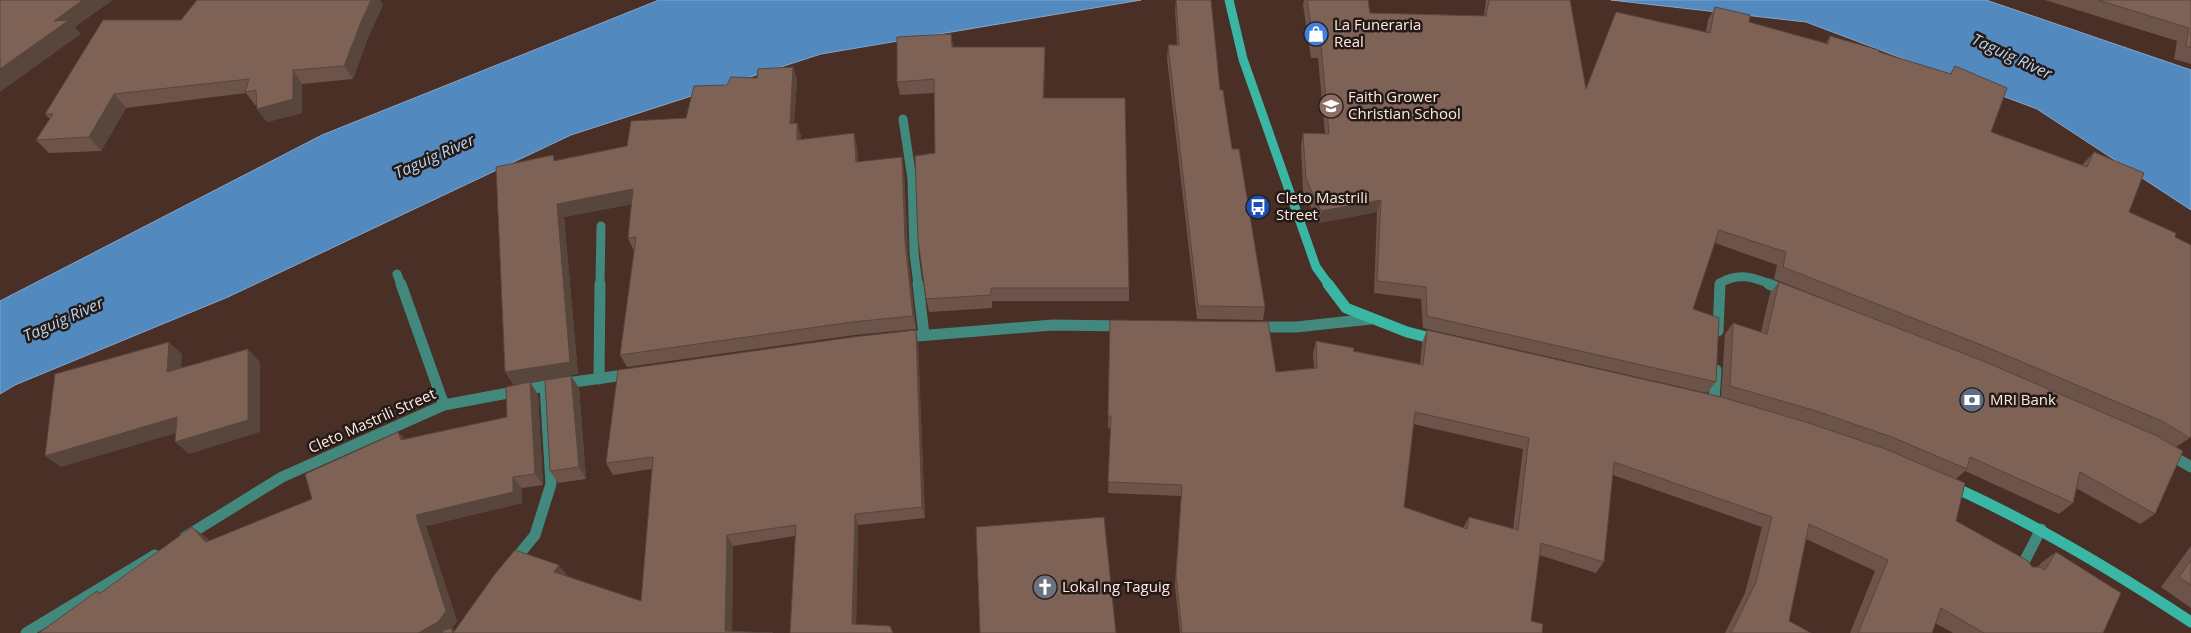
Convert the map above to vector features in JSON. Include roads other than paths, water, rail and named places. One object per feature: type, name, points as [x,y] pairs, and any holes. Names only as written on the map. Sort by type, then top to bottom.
[{"type":"main road","points":[[1229,0],[1243,59],[1316,266],[1346,308],[1407,332],[1445,341]]},
{"type":"main road","points":[[1942,482],[2041,529],[2110,569],[2191,622]]},
{"type":"street","points":[[904,119],[912,179],[914,253],[924,335]]},
{"type":"street","points":[[599,379],[601,226]]},
{"type":"street","points":[[397,274],[444,405]]},
{"type":"street","points":[[1717,342],[1720,283],[1728,277],[1746,276],[1801,298]]},
{"type":"street","points":[[1247,327],[1296,327],[1371,319]]},
{"type":"street","points":[[895,338],[1053,325],[1130,326]]},
{"type":"street","points":[[1714,402],[1716,362]]},
{"type":"street","name":"Cleto Mastrili Street","points":[[26,633],[282,478],[444,405],[545,386],[638,373]]},
{"type":"street","points":[[505,572],[535,535],[551,484],[545,386]]},
{"type":"street","points":[[2160,449],[2191,467]]},
{"type":"street","points":[[2020,571],[2041,529]]},
{"type":"water","name":"Taguig River","points":[[659,0],[1141,0],[821,54],[571,135],[228,297],[15,385],[0,394],[0,301],[322,135]]},
{"type":"water","name":"Taguig River","points":[[1611,0],[1986,0],[2191,70],[2191,210],[2037,109],[1806,22]]},
{"type":"place","name":"La Funeraria Real","points":[[1316,34]]},
{"type":"place","name":"Faith Grower Christian School","points":[[1331,106]]},
{"type":"place","name":"Cleto Mastrili Street","points":[[1258,207]]},
{"type":"place","name":"MRI Bank","points":[[1972,400]]},
{"type":"place","name":"Lokal ng Taguig","points":[[1045,587]]}]
